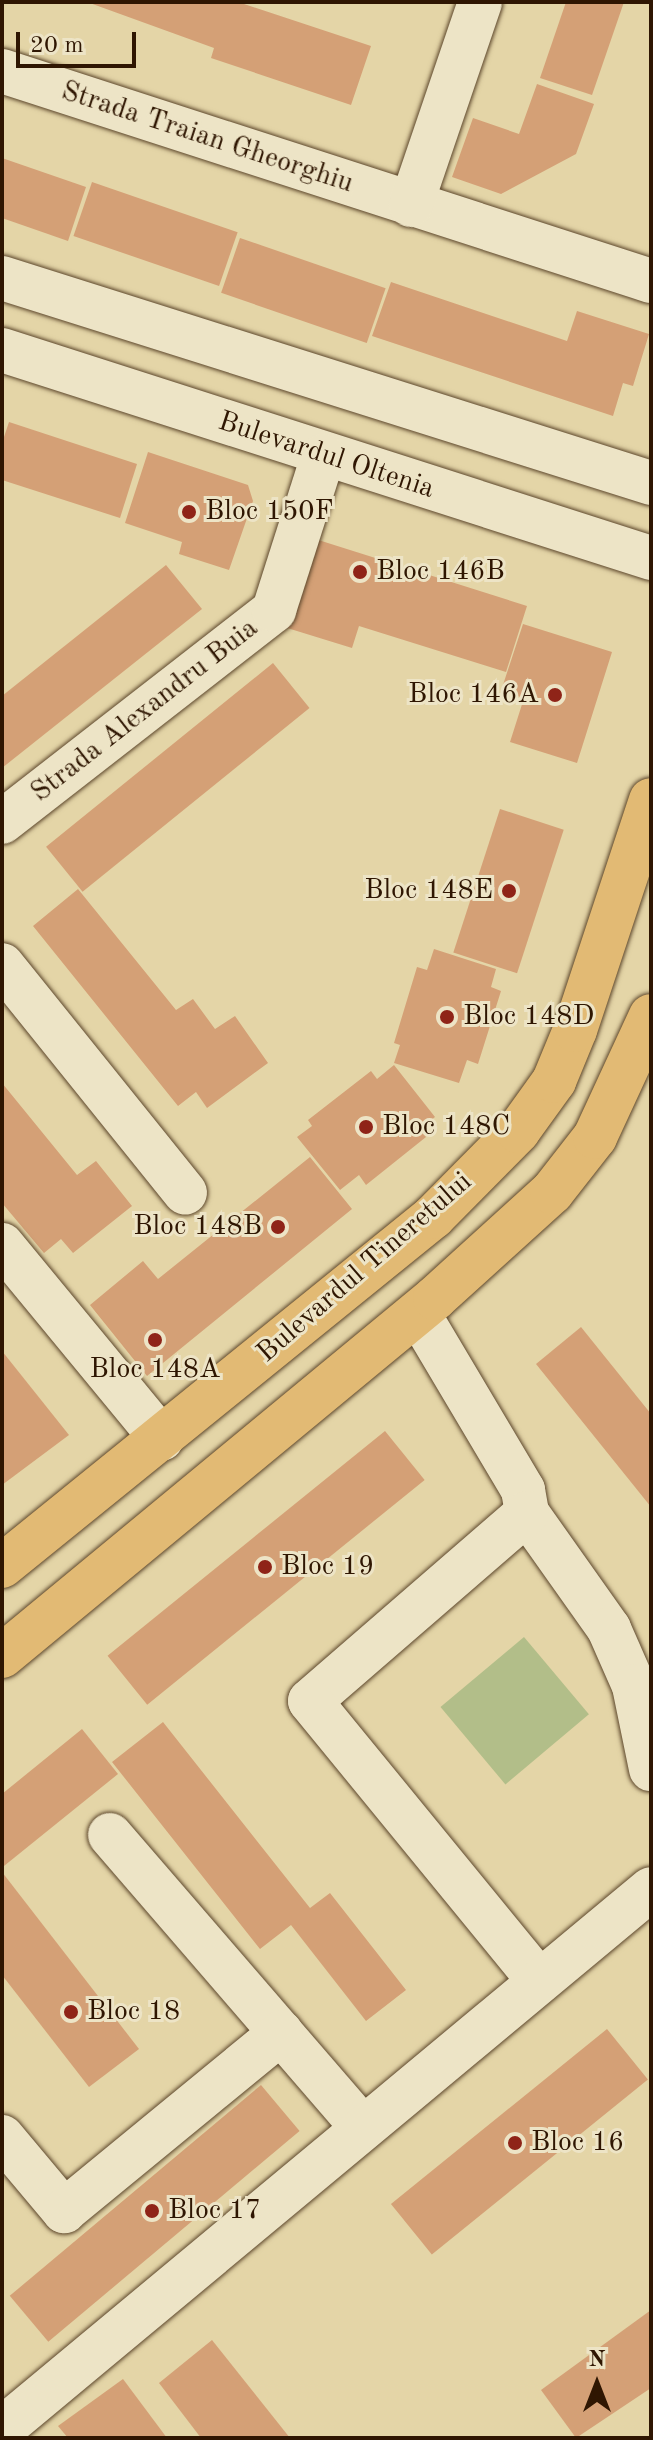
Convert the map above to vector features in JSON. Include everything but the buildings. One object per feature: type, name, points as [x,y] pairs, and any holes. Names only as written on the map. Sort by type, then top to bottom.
[{"type":"main road","name":"Bulevardul Tineretului","points":[[2,1566],[433,1217],[518,1131],[554,1081],[575,1030],[651,800]]},
{"type":"main road","points":[[2,1656],[418,1313],[552,1192],[586,1148],[615,1100],[651,1016]]},
{"type":"street","points":[[411,205],[480,2]]},
{"type":"street","name":"Strada Traian Gheorghiu","points":[[2,71],[651,281]]},
{"type":"street","points":[[7,351],[18,284],[651,483]]},
{"type":"street","name":"Bulevardul Oltenia","points":[[7,351],[323,456],[651,558]]},
{"type":"street","name":"Strada Alexandru Buia","points":[[2,822],[274,610],[323,456]]},
{"type":"street","points":[[2,965],[185,1193]]},
{"type":"street","points":[[2,1245],[162,1439]]},
{"type":"street","points":[[418,1313],[523,1490],[527,1513],[609,1629],[634,1686],[651,1769]]},
{"type":"street","points":[[527,1513],[310,1701],[539,1981]]},
{"type":"street","points":[[110,1835],[363,2128]]},
{"type":"street","points":[[2,2429],[651,1889]]},
{"type":"street","points":[[2,2137],[64,2211],[281,2033]]},
{"type":"green space","points":[[524,1637],[589,1714],[505,1784],[441,1707]]},
{"type":"place","name":"Bloc 150F","points":[[189,512]]},
{"type":"place","name":"Bloc 146B","points":[[360,572]]},
{"type":"place","name":"Bloc 146A","points":[[555,695]]},
{"type":"place","name":"Bloc 148E","points":[[509,891]]},
{"type":"place","name":"Bloc 148D","points":[[447,1017]]},
{"type":"place","name":"Bloc 148C","points":[[366,1127]]},
{"type":"place","name":"Bloc 148B","points":[[278,1227]]},
{"type":"place","name":"Bloc 148A","points":[[155,1340]]},
{"type":"place","name":"Bloc 19","points":[[265,1567]]},
{"type":"place","name":"Bloc 18","points":[[71,2012]]},
{"type":"place","name":"Bloc 16","points":[[515,2143]]},
{"type":"place","name":"Bloc 17","points":[[152,2211]]}]
